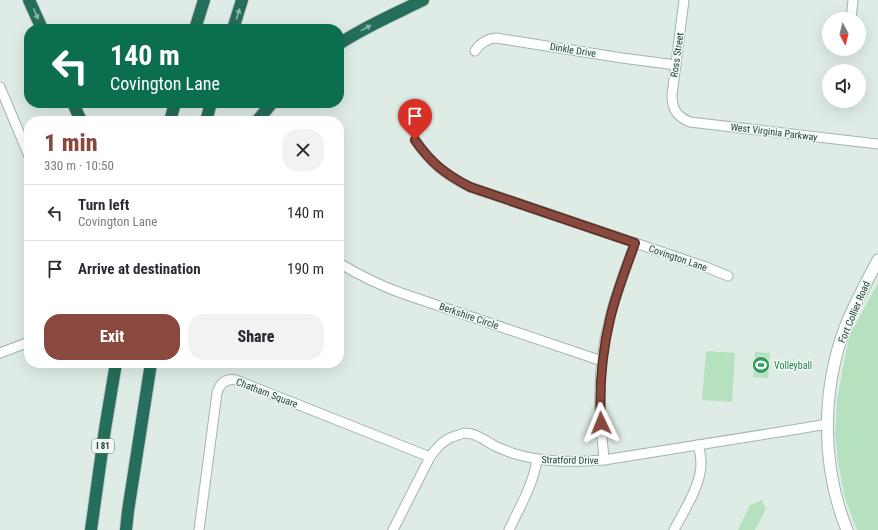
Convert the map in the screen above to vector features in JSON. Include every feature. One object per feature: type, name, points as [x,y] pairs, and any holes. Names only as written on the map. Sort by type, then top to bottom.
[{"type":"highway","points":[[30,0],[40,24]]},
{"type":"highway","points":[[197,24],[204,0]]},
{"type":"highway","points":[[235,24],[242,0]]},
{"type":"highway","points":[[344,41],[365,28],[423,0]]},
{"type":"highway","points":[[261,116],[268,108]]},
{"type":"highway","points":[[94,511],[109,368]]},
{"type":"highway","name":"I 81","points":[[91,530],[115,368]]},
{"type":"highway","points":[[126,530],[150,368]]},
{"type":"highway","points":[[128,511],[158,368]]},
{"type":"street","name":"Ross Street","points":[[675,110],[672,102],[672,95],[684,0]]},
{"type":"street","points":[[852,12],[853,0]]},
{"type":"street","name":"Dinkle Drive","points":[[474,51],[484,41],[496,38],[676,65]]},
{"type":"street","points":[[0,87],[24,144]]},
{"type":"street","name":"West Virginia Parkway","points":[[675,110],[685,120],[690,122],[878,144]]},
{"type":"street","name":"Covington Lane","points":[[415,140],[422,151],[433,163],[445,173],[470,187],[706,267],[728,276]]},
{"type":"street","points":[[604,460],[600,408],[602,361],[610,318],[617,293],[635,243]]},
{"type":"street","name":"Fort Collier Road","points":[[847,530],[838,505],[828,451],[828,405],[831,381],[841,340],[856,303],[878,260]]},
{"type":"street","name":"Berkshire Circle","points":[[344,266],[380,286],[602,361]]},
{"type":"street","points":[[0,354],[24,344]]},
{"type":"street","name":"Chatham Square","points":[[199,530],[217,393],[221,384],[228,380],[236,380],[430,457]]},
{"type":"street","name":"Stratford Drive","points":[[393,530],[430,457],[445,440],[464,433],[479,436],[495,446],[512,453],[537,459],[579,462],[604,460],[827,424]]},
{"type":"street","points":[[674,530],[697,485],[700,475],[701,464],[698,445]]},
{"type":"street","points":[[509,530],[531,486],[537,459]]},
{"type":"green space","points":[[878,283],[878,530],[857,530],[845,498],[838,462],[835,433],[837,400],[849,336]]},
{"type":"green space","points":[[706,351],[735,353],[732,402],[702,400]]},
{"type":"green space","name":"Volleyball","points":[[755,352],[770,353],[768,378],[753,377]]},
{"type":"green space","points":[[762,500],[766,509],[755,530],[738,530],[750,505]]},
{"type":"place","name":"Volleyball","points":[[761,365]]},
{"type":"route","points":[[415,140],[422,151],[433,163],[445,173],[470,187],[635,243],[617,293],[605,339],[600,381],[601,423]]}]
